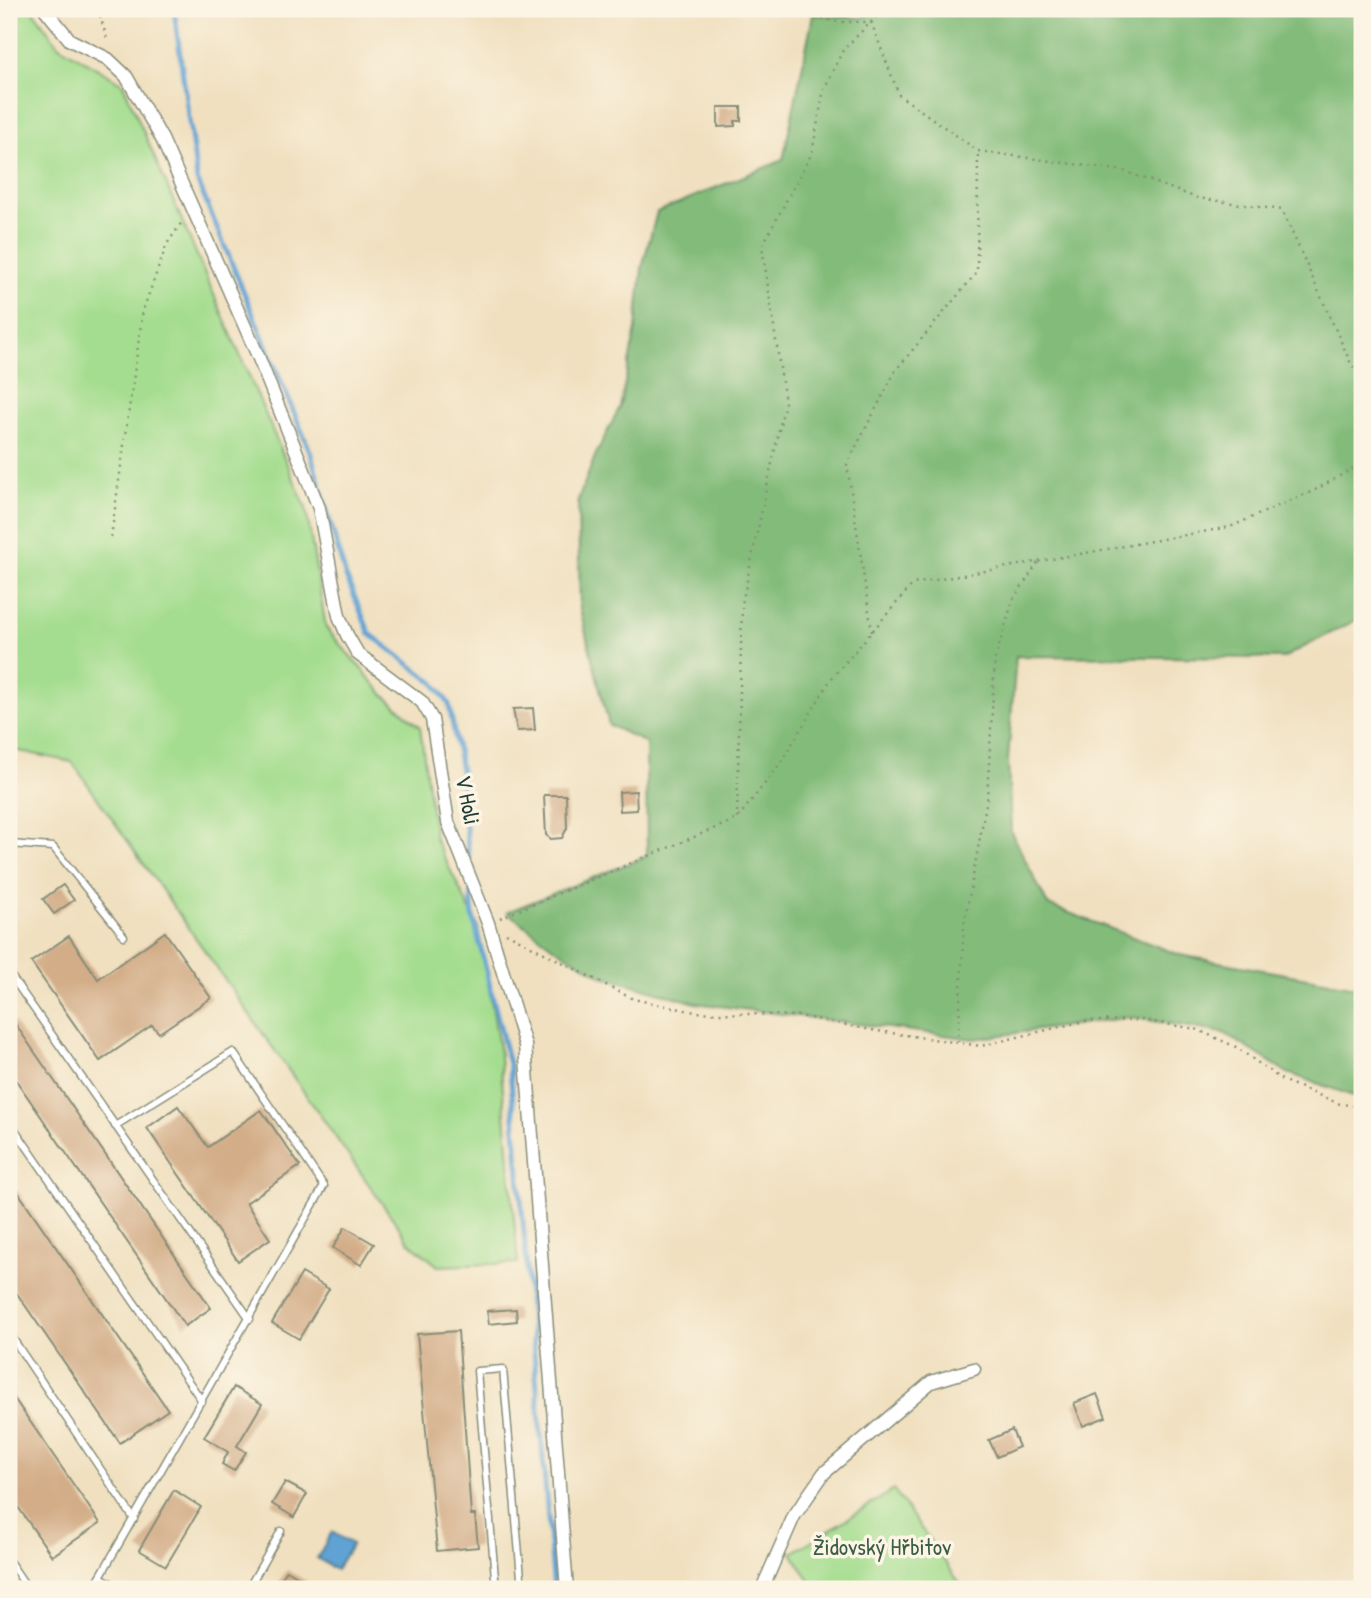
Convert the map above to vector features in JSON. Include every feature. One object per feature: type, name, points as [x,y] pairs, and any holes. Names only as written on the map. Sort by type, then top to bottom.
[{"type":"street","name":"V Holi","points":[[44,9],[71,40],[108,59],[126,76],[162,139],[258,356],[318,508],[339,616],[347,635],[358,654],[422,702],[432,719],[448,822],[488,923],[525,1045],[567,1589]]},
{"type":"street","points":[[762,1589],[794,1516],[824,1473],[850,1447],[931,1382],[974,1369]]},
{"type":"lane","points":[[9,844],[52,847],[124,936]]},
{"type":"lane","points":[[9,974],[250,1319]]},
{"type":"lane","points":[[93,1589],[324,1186],[233,1052],[115,1126]]},
{"type":"lane","points":[[9,1121],[202,1401]]},
{"type":"lane","points":[[9,1333],[134,1519]]},
{"type":"lane","points":[[496,1589],[477,1371],[503,1369],[522,1589]]},
{"type":"lane","points":[[248,1589],[281,1531]]},
{"type":"lane","points":[[9,1561],[28,1589]]},
{"type":"lane","points":[[100,1577],[122,1589]]},
{"type":"path","points":[[788,9],[838,22],[872,22]]},
{"type":"path","points":[[737,819],[742,604],[785,402],[762,246],[812,153],[824,89],[843,50],[885,9]]},
{"type":"path","points":[[872,22],[899,95],[978,151],[1124,171],[1196,198],[1282,210],[1352,366],[1362,373]]},
{"type":"path","points":[[872,632],[847,464],[896,370],[977,272],[978,151]]},
{"type":"path","points":[[111,537],[143,310],[167,244],[192,208]]},
{"type":"path","points":[[488,923],[737,819],[780,764],[831,679],[913,584],[1230,527],[1315,490],[1362,463]]},
{"type":"path","points":[[958,1042],[964,925],[987,799],[995,659],[1013,600],[1039,561]]},
{"type":"path","points":[[488,923],[633,999],[695,1012],[800,1016],[981,1045],[1084,1021],[1142,1020],[1196,1029],[1236,1047],[1282,1080],[1340,1104],[1362,1106]]},
{"type":"green space","points":[[9,9],[32,9],[58,45],[123,84],[306,508],[326,628],[384,695],[420,727],[435,839],[478,926],[499,1046],[518,1263],[438,1266],[410,1243],[72,762],[9,749]]},
{"type":"green space","points":[[879,9],[1362,9],[1362,617],[1283,658],[1016,656],[1008,760],[1011,832],[1048,905],[1180,955],[1362,988],[1362,1099],[1288,1073],[1224,1033],[1130,1017],[974,1039],[696,1003],[602,976],[552,946],[507,912],[647,856],[646,743],[609,725],[580,610],[578,500],[596,454],[620,407],[636,329],[642,268],[657,212],[783,160],[813,15],[861,18]]},
{"type":"green space","name":"Židovský Hřbitov","points":[[894,1490],[964,1589],[815,1589],[792,1553]]},
{"type":"water","points":[[332,1532],[352,1544],[336,1570],[317,1558]]},
{"type":"building","points":[[718,107],[741,107],[741,121],[735,121],[735,126],[718,127]]},
{"type":"building","points":[[533,708],[535,730],[517,731],[513,709]]},
{"type":"building","points":[[636,791],[637,810],[620,811],[619,792]]},
{"type":"building","points":[[544,795],[566,795],[567,828],[562,838],[551,839],[546,835]]},
{"type":"building","points":[[63,885],[74,900],[54,914],[43,899]]},
{"type":"building","points":[[165,932],[211,998],[159,1033],[152,1025],[100,1061],[31,962],[69,936],[98,979]]},
{"type":"building","points":[[9,1015],[211,1308],[185,1326],[9,1070]]},
{"type":"building","points":[[178,1106],[208,1147],[261,1110],[300,1166],[246,1203],[270,1239],[238,1261],[147,1128]]},
{"type":"building","points":[[9,1179],[168,1410],[120,1443],[9,1282]]},
{"type":"building","points":[[345,1227],[374,1244],[361,1265],[333,1248]]},
{"type":"building","points":[[302,1273],[329,1289],[299,1339],[272,1323]]},
{"type":"building","points":[[516,1309],[517,1321],[489,1324],[487,1311]]},
{"type":"building","points":[[458,1331],[471,1515],[475,1515],[478,1547],[437,1551],[417,1334]]},
{"type":"building","points":[[234,1387],[262,1404],[237,1446],[246,1452],[234,1471],[222,1464],[228,1452],[204,1437]]},
{"type":"building","points":[[9,1391],[100,1523],[52,1556],[9,1494]]},
{"type":"building","points":[[1097,1394],[1106,1417],[1083,1426],[1074,1403]]},
{"type":"building","points":[[1012,1430],[1019,1447],[997,1457],[989,1440]]},
{"type":"building","points":[[285,1482],[307,1494],[294,1517],[272,1504]]},
{"type":"building","points":[[174,1490],[201,1507],[166,1566],[139,1550]]},
{"type":"building","points":[[287,1570],[319,1589],[275,1589]]},
{"type":"waterway","points":[[174,9],[197,180],[310,451],[345,574],[370,634],[434,683],[449,704],[461,771],[469,861]]},
{"type":"waterway","points":[[471,892],[473,916],[510,1068],[554,1589]]}]
